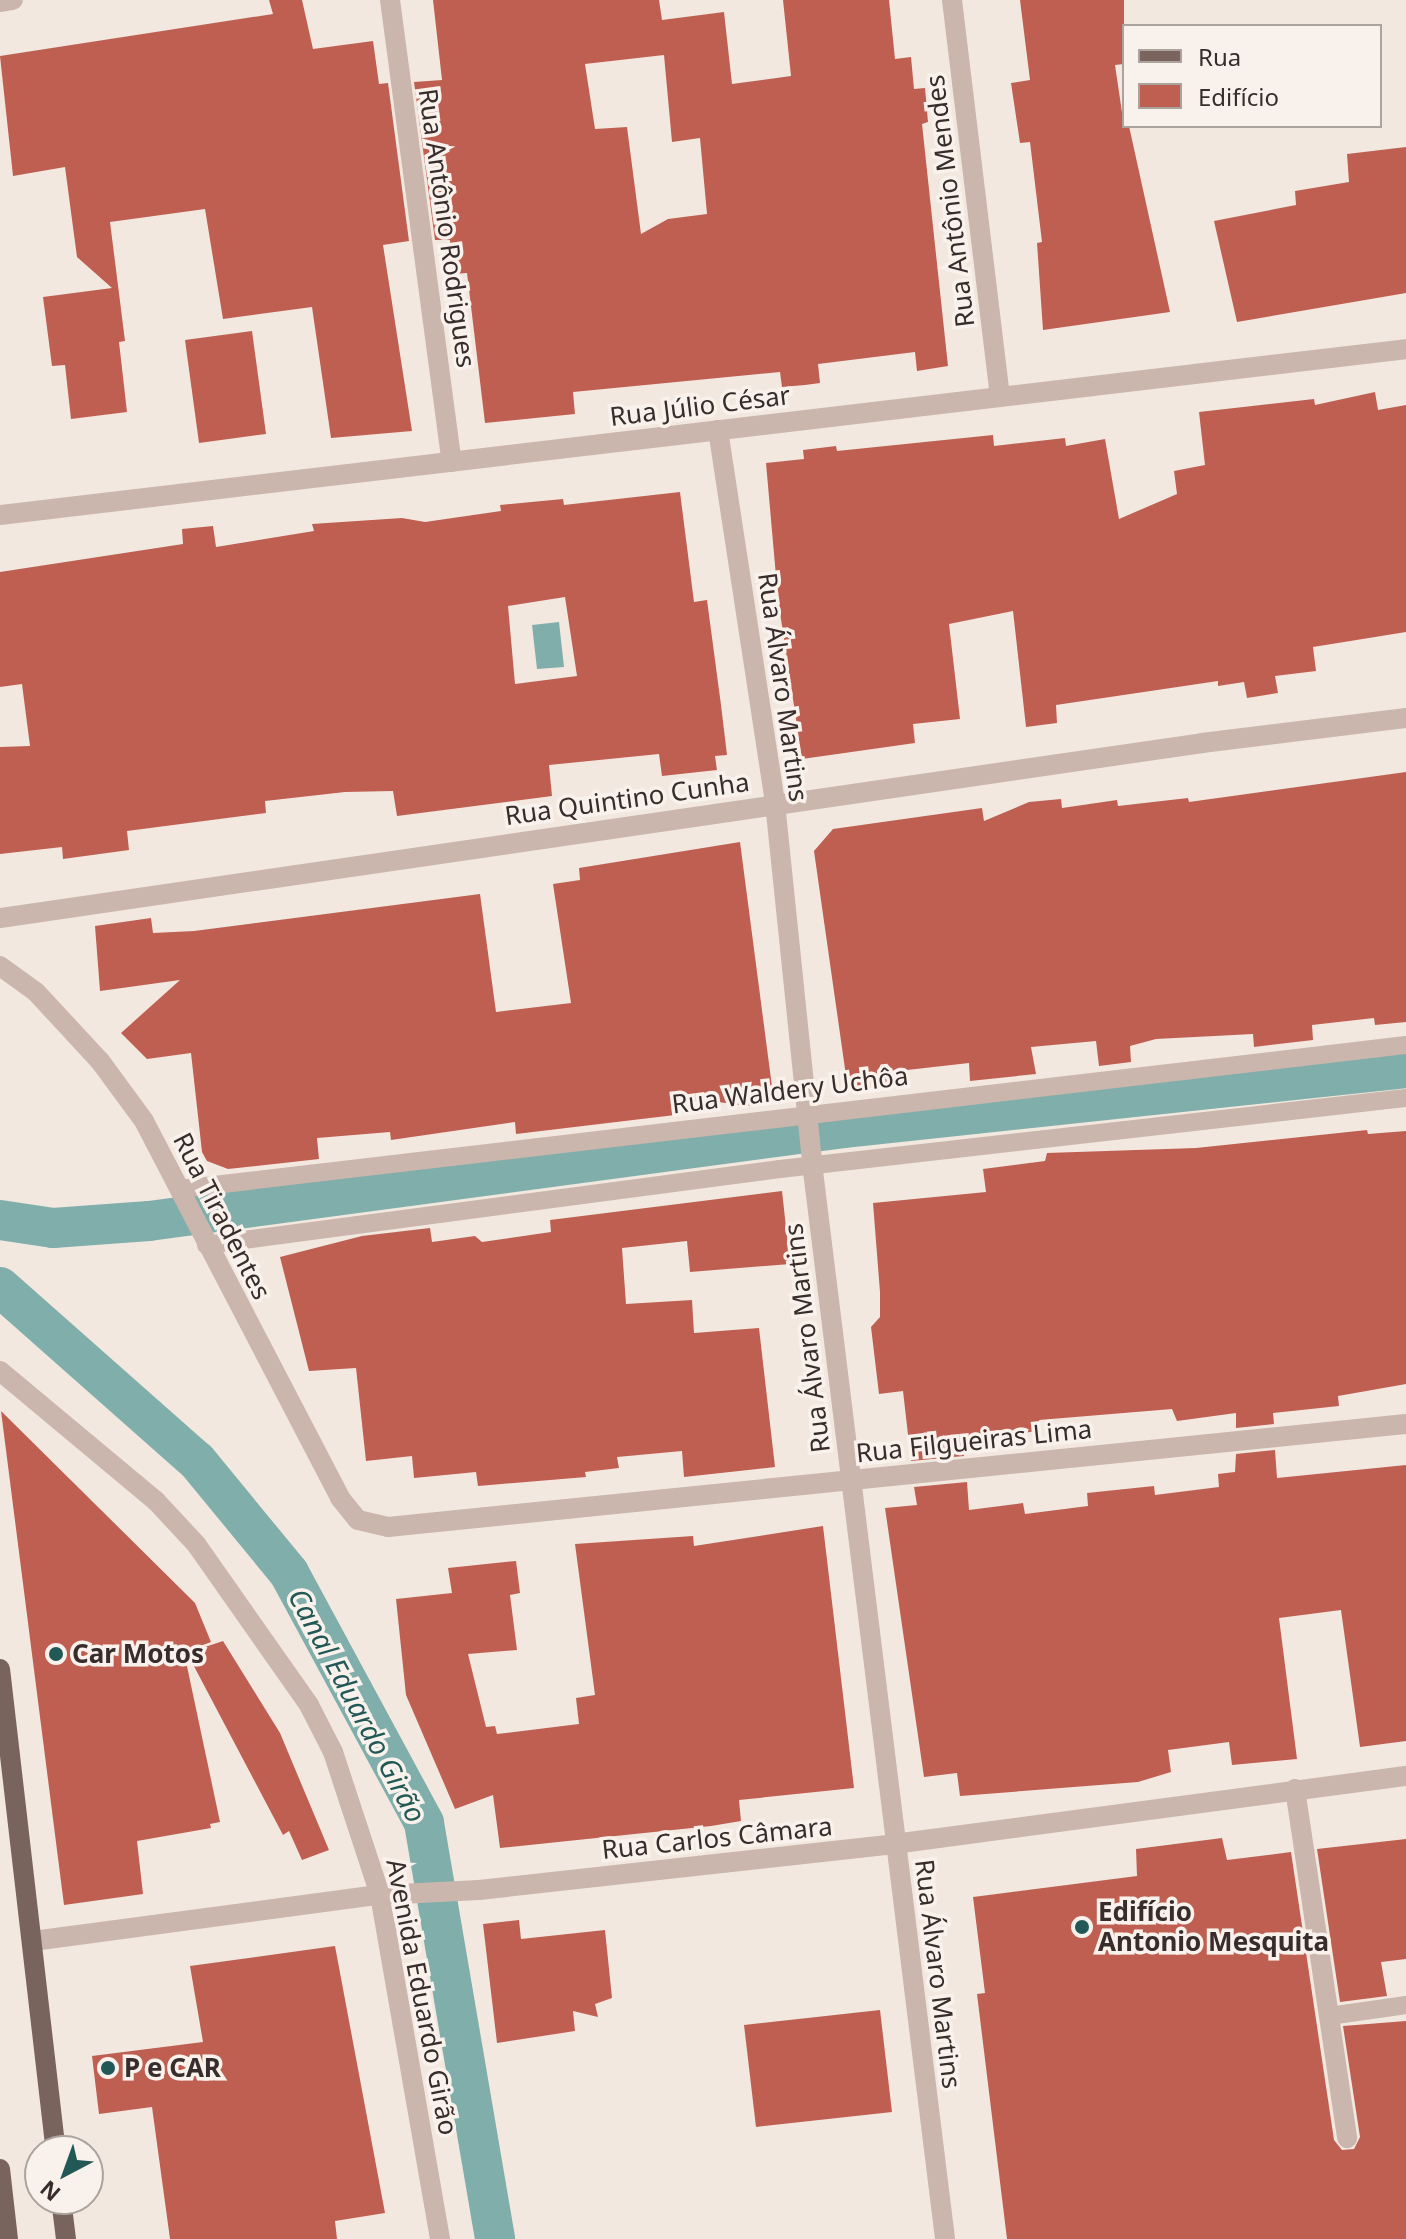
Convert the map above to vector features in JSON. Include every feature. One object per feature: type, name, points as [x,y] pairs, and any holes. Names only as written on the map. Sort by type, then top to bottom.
[{"type":"main road","points":[[0,1669],[54,2135]]},
{"type":"main road","points":[[0,2169],[8,2239]]},
{"type":"main road","points":[[63,2215],[66,2239]]},
{"type":"street","points":[[0,2],[13,0]]},
{"type":"street","name":"Rua Antônio Rodrigues","points":[[390,0],[452,462]]},
{"type":"street","name":"Rua Antônio Mendes","points":[[952,0],[1000,396]]},
{"type":"street","name":"Rua Júlio César","points":[[0,515],[1406,349]]},
{"type":"street","name":"Rua Álvaro Martins","points":[[718,430],[775,803],[810,1113],[812,1164],[945,2239]]},
{"type":"street","name":"Rua Quintino Cunha","points":[[0,918],[775,803],[1406,718]]},
{"type":"street","name":"Rua Tiradentes","points":[[0,966],[36,992],[100,1061],[144,1121],[340,1498],[358,1520]]},
{"type":"street","name":"Avenida Eduardo Girão","points":[[0,1371],[156,1501],[196,1544],[309,1705],[348,1790],[380,1895],[440,2239]]},
{"type":"street","name":"Rua Filgueiras Lima","points":[[358,1520],[388,1527],[1406,1424]]},
{"type":"street","name":"Rua Carlos Câmara","points":[[33,1941],[380,1895],[479,1890],[894,1844],[1406,1776]]},
{"type":"street","points":[[1295,1789],[1347,2138]]},
{"type":"lane","name":"Rua Waldery Uchôa","points":[[180,1189],[1406,1045]]},
{"type":"lane","points":[[206,1245],[812,1164],[1406,1098]]},
{"type":"lane","points":[[1329,2016],[1406,2005]]},
{"type":"water","points":[[559,622],[564,667],[537,669],[532,625]]},
{"type":"building","points":[[269,0],[302,0],[313,49],[373,41],[379,84],[388,83],[409,241],[383,245],[412,431],[331,438],[312,307],[223,319],[205,209],[110,222],[125,341],[119,342],[127,412],[71,419],[65,365],[52,366],[43,297],[112,288],[77,257],[65,167],[13,176],[0,56],[273,14]]},
{"type":"building","points":[[433,0],[659,0],[662,20],[724,12],[732,84],[791,76],[783,0],[889,0],[895,59],[911,57],[914,89],[925,88],[928,122],[922,124],[948,366],[917,371],[915,352],[818,364],[820,383],[805,385],[782,387],[780,372],[573,392],[575,414],[485,423],[467,273],[453,274],[450,240],[435,240],[414,82],[442,80]],"holes":[[[664,55],[672,142],[700,138],[707,214],[668,219],[641,234],[627,127],[595,129],[585,64]]]},
{"type":"building","points":[[1020,0],[1124,0],[1122,64],[1115,65],[1122,128],[1129,128],[1170,312],[1043,330],[1037,243],[1042,242],[1030,142],[1020,143],[1011,83],[1030,80]]},
{"type":"building","points":[[1406,147],[1406,293],[1237,322],[1214,221],[1296,205],[1295,191],[1349,182],[1347,154]]},
{"type":"building","points":[[252,331],[266,434],[199,443],[185,340]]},
{"type":"building","points":[[1375,392],[1378,410],[1406,405],[1406,632],[1313,647],[1316,671],[1275,676],[1278,693],[1247,698],[1244,682],[1218,686],[1218,681],[1056,705],[1057,723],[1026,727],[1013,611],[949,624],[960,719],[913,724],[915,743],[802,759],[778,599],[766,463],[804,459],[803,450],[836,446],[837,451],[993,435],[994,446],[1065,438],[1066,446],[1105,439],[1119,519],[1177,494],[1174,471],[1205,465],[1199,412],[1314,399],[1315,405]]},
{"type":"building","points":[[680,492],[694,602],[707,600],[721,705],[727,755],[715,756],[717,770],[662,776],[659,754],[549,765],[552,796],[397,816],[393,791],[345,792],[265,801],[266,813],[127,831],[129,850],[63,859],[62,847],[0,854],[0,747],[30,746],[22,684],[0,687],[0,572],[183,544],[182,529],[213,526],[216,547],[314,531],[312,524],[402,518],[425,522],[501,511],[500,505],[563,499],[564,505]],"holes":[[[565,597],[577,676],[515,684],[508,606]]]},
{"type":"building","points":[[1406,772],[1406,1022],[1375,1025],[1374,1018],[1312,1025],[1313,1040],[1254,1047],[1253,1034],[1156,1039],[1130,1046],[1131,1062],[1099,1066],[1096,1041],[1031,1047],[1036,1074],[970,1081],[969,1063],[907,1070],[909,1085],[848,1090],[814,851],[833,829],[982,808],[984,821],[1029,802],[1061,799],[1062,808],[1117,800],[1118,806],[1188,798],[1189,802]]},
{"type":"building","points":[[740,842],[774,1102],[746,1106],[705,1100],[675,1105],[675,1115],[516,1134],[515,1122],[391,1140],[390,1132],[317,1138],[319,1159],[228,1169],[207,1161],[202,1152],[191,1053],[147,1059],[121,1033],[180,980],[100,991],[95,926],[151,918],[153,933],[194,931],[480,894],[496,1012],[571,1003],[553,884],[580,880],[579,868]]},
{"type":"building","points":[[1367,1130],[1368,1134],[1406,1131],[1406,1384],[1338,1396],[1339,1406],[1273,1413],[1274,1424],[1236,1428],[1236,1413],[1177,1421],[1172,1409],[1039,1420],[1040,1430],[963,1445],[964,1456],[911,1461],[903,1391],[879,1394],[871,1327],[880,1317],[873,1203],[986,1192],[983,1169],[1045,1161],[1047,1153],[1196,1148]]},
{"type":"building","points":[[782,1191],[790,1264],[690,1272],[687,1241],[622,1248],[626,1304],[692,1300],[694,1333],[759,1328],[775,1467],[684,1477],[682,1451],[617,1457],[619,1468],[585,1472],[586,1477],[478,1486],[476,1472],[414,1478],[412,1456],[366,1461],[356,1368],[309,1371],[280,1257],[362,1236],[430,1228],[432,1242],[475,1236],[482,1242],[551,1232],[550,1220]]},
{"type":"building","points":[[1,1411],[195,1603],[211,1642],[184,1652],[220,1822],[210,1824],[211,1828],[137,1841],[143,1894],[64,1905]]},
{"type":"building","points":[[1275,1450],[1277,1478],[1406,1465],[1406,1741],[1360,1747],[1341,1610],[1279,1618],[1297,1759],[1232,1765],[1229,1742],[1168,1750],[1171,1772],[1138,1782],[960,1796],[957,1773],[924,1777],[885,1508],[917,1505],[914,1487],[967,1482],[969,1510],[1023,1503],[1025,1514],[1088,1506],[1087,1493],[1154,1486],[1155,1495],[1219,1487],[1218,1474],[1235,1472],[1236,1454]]},
{"type":"building","points":[[823,1526],[854,1788],[739,1800],[741,1821],[500,1848],[493,1795],[455,1809],[406,1695],[396,1599],[452,1593],[448,1568],[516,1561],[520,1593],[510,1595],[517,1650],[468,1654],[486,1727],[495,1726],[497,1734],[579,1724],[576,1698],[595,1695],[575,1544],[693,1536],[694,1546]]},
{"type":"building","points":[[223,1641],[280,1733],[329,1850],[302,1860],[289,1831],[283,1835],[187,1653]]},
{"type":"building","points":[[1222,1838],[1227,1860],[1291,1852],[1334,2140],[1342,2150],[1354,2149],[1360,2137],[1343,2026],[1406,2021],[1406,2239],[1007,2239],[977,1994],[985,1993],[973,1897],[1137,1876],[1136,1849]]},
{"type":"building","points":[[1406,1839],[1406,1959],[1381,1962],[1387,1996],[1340,2002],[1317,1849]]},
{"type":"building","points":[[519,1920],[521,1939],[605,1930],[612,1998],[595,2004],[598,2017],[573,2011],[575,2031],[497,2043],[483,1924]]},
{"type":"building","points":[[335,1946],[385,2213],[335,2221],[337,2239],[170,2239],[152,2107],[99,2114],[92,2056],[203,2042],[190,1966]]},
{"type":"building","points":[[880,2010],[892,2112],[756,2127],[744,2025]]},
{"type":"waterway","points":[[0,1220],[53,1228],[149,1221],[843,1128],[1406,1068]]},
{"type":"waterway","name":"Canal Eduardo Girão","points":[[0,1287],[197,1461],[289,1573],[424,1823],[495,2239]]},
{"type":"place","name":"Car Motos","points":[[56,1654]]},
{"type":"place","name":"Edifício Antonio Mesquita","points":[[1082,1927]]},
{"type":"place","name":"P e CAR","points":[[108,2068]]}]
